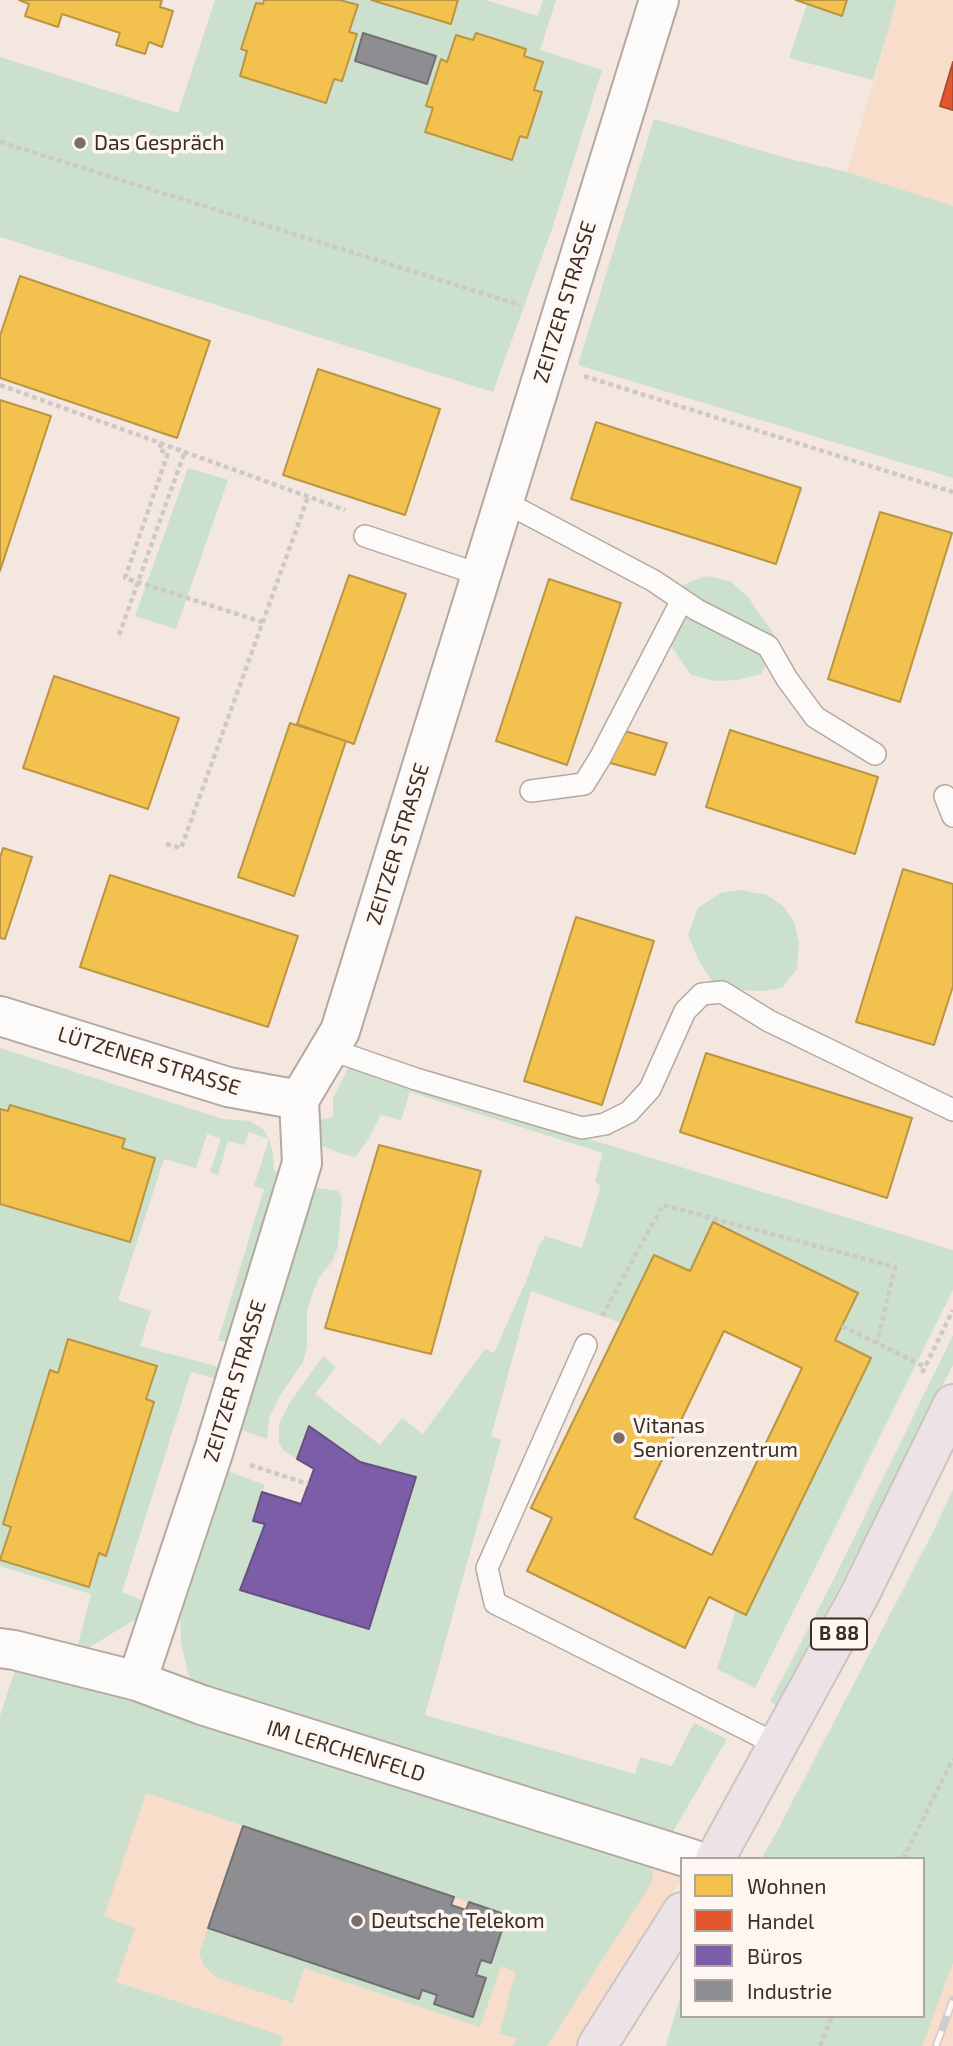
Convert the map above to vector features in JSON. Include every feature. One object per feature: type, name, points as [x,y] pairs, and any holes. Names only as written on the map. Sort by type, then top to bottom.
[{"type":"main road","name":"B 88","points":[[716,1857],[859,1596],[953,1404]]},
{"type":"main road","points":[[597,2046],[680,1915]]},
{"type":"street","name":"ZEITZER STRASSE","points":[[137,1681],[213,1453],[302,1163],[299,1100],[340,1031],[659,0]]},
{"type":"street","name":"LÜTZENER STRASSE","points":[[0,1016],[228,1087],[299,1100]]},
{"type":"street","name":"IM LERCHENFELD","points":[[0,1648],[137,1681],[202,1705],[686,1857]]},
{"type":"lane","points":[[503,501],[654,581],[697,610],[768,646],[814,717],[875,754]]},
{"type":"lane","points":[[365,536],[481,575]]},
{"type":"lane","points":[[531,791],[584,784],[682,600]]},
{"type":"lane","points":[[945,796],[953,816]]},
{"type":"lane","points":[[329,1049],[416,1079],[582,1128],[605,1124],[629,1112],[650,1089],[685,1011],[702,994],[722,992],[769,1021],[953,1111]]},
{"type":"lane","points":[[586,1345],[487,1568],[495,1603],[778,1745]]},
{"type":"path","points":[[0,142],[560,317]]},
{"type":"path","points":[[546,364],[953,492]]},
{"type":"path","points":[[0,386],[346,510]]},
{"type":"path","points":[[161,443],[159,450],[168,453],[125,578],[262,622]]},
{"type":"path","points":[[119,635],[185,451]]},
{"type":"path","points":[[166,844],[181,848],[308,498]]},
{"type":"path","points":[[586,1345],[663,1205],[895,1267],[877,1343]]},
{"type":"path","points":[[842,1326],[925,1367]]},
{"type":"path","points":[[213,1453],[308,1485]]},
{"type":"path","points":[[904,1857],[953,1759]]},
{"type":"path","points":[[820,2046],[830,2018]]},
{"type":"shaded area","points":[[897,0],[953,0],[953,206],[847,172]]},
{"type":"shaded area","points":[[0,1716],[680,1859],[680,1881],[575,2046],[76,2046]]},
{"type":"shaded area","points":[[953,1963],[953,2046],[922,2046],[930,2024]]},
{"type":"green space","points":[[215,0],[264,0],[263,4],[256,3],[241,49],[247,51],[240,76],[326,103],[358,5],[340,0],[371,0],[451,24],[458,0],[485,0],[538,16],[543,0],[556,0],[540,50],[602,70],[552,229],[493,392],[0,237],[0,57],[178,113]],"holes":[[[363,34],[427,83],[355,61]],[[456,35],[526,49],[524,56],[543,63],[534,90],[541,92],[527,138],[520,136],[511,160],[425,133],[433,108],[426,105],[441,60],[447,62]]]},
{"type":"green space","points":[[847,0],[897,0],[873,80],[789,58],[807,4],[841,16]]},
{"type":"green space","points":[[654,119],[790,159],[847,172],[953,206],[953,478],[578,365]]},
{"type":"green space","points":[[188,468],[228,480],[176,629],[135,616]]},
{"type":"green space","points":[[706,576],[730,581],[748,597],[775,636],[771,654],[761,674],[737,680],[715,681],[691,675],[666,638],[671,610],[683,585]]},
{"type":"green space","points":[[740,890],[767,895],[783,906],[794,922],[799,942],[797,969],[782,988],[739,990],[713,983],[699,961],[688,935],[698,908],[720,893]]},
{"type":"green space","points":[[0,1048],[223,1119],[250,1121],[263,1129],[269,1139],[249,1132],[244,1145],[228,1141],[218,1175],[210,1172],[221,1139],[207,1134],[196,1168],[164,1159],[118,1300],[151,1311],[140,1346],[223,1368],[220,1380],[191,1372],[122,1592],[150,1604],[146,1613],[75,1656],[91,1594],[0,1566],[0,1204],[130,1242],[155,1158],[122,1148],[124,1139],[10,1105],[8,1111],[0,1109]],"holes":[[[68,1339],[156,1366],[146,1399],[153,1402],[107,1555],[99,1553],[89,1587],[1,1560],[51,1370],[58,1373]]]},
{"type":"green space","points":[[349,1066],[953,1250],[953,1290],[755,1688],[717,1669],[736,1610],[746,1614],[871,1358],[835,1340],[858,1293],[713,1222],[690,1271],[654,1255],[621,1323],[531,1291],[491,1436],[501,1440],[425,1715],[635,1774],[640,1757],[672,1766],[694,1723],[727,1739],[671,1835],[202,1696],[188,1674],[181,1642],[180,1600],[222,1469],[265,1485],[253,1520],[265,1524],[241,1590],[369,1629],[416,1477],[360,1462],[309,1426],[297,1459],[283,1450],[279,1443],[279,1424],[289,1404],[323,1356],[336,1367],[315,1394],[380,1445],[402,1418],[423,1434],[485,1349],[494,1353],[545,1236],[582,1248],[601,1185],[595,1182],[603,1153],[410,1092],[401,1120],[381,1115],[355,1157],[321,1145],[319,1120],[333,1117],[333,1098]]},
{"type":"green space","points":[[269,1139],[274,1171],[284,1176],[232,1341],[218,1341],[264,1189],[254,1186]]},
{"type":"green space","points":[[319,1188],[338,1191],[342,1199],[338,1246],[333,1260],[319,1278],[312,1295],[307,1312],[307,1347],[303,1362],[279,1397],[269,1418],[267,1439],[234,1427],[310,1191]]},
{"type":"green space","points":[[953,1335],[953,1365],[778,1706],[770,1702],[832,1583]]},
{"type":"green space","points":[[953,1490],[953,1963],[922,2046],[666,2046],[680,1997],[680,2018],[925,2018],[925,1857],[762,1857]]},
{"type":"green space","points":[[23,1662],[650,1860],[653,1869],[652,1882],[547,2046],[512,2046],[518,2039],[499,2034],[516,1972],[501,1966],[480,2027],[304,1968],[293,2003],[217,1978],[204,1966],[199,1953],[208,1928],[418,1999],[422,1990],[437,1995],[434,2004],[473,2017],[486,1979],[476,1975],[481,1960],[507,1915],[146,1793],[104,1916],[135,1928],[116,1982],[283,2036],[280,2046],[0,2046],[0,1716],[17,1664]]},
{"type":"building: Wohnen","points":[[19,0],[162,0],[160,7],[173,11],[162,47],[149,42],[145,54],[116,45],[120,33],[62,14],[58,27],[25,16],[29,4]]},
{"type":"building: Wohnen","points":[[264,0],[340,0],[358,5],[349,32],[357,34],[342,81],[334,79],[326,103],[240,76],[247,51],[241,49],[256,3],[263,4]]},
{"type":"building: Wohnen","points":[[371,0],[458,0],[451,24]]},
{"type":"building: Wohnen","points":[[796,0],[847,0],[842,16]]},
{"type":"building: Wohnen","points":[[476,33],[526,49],[524,56],[543,62],[534,90],[542,92],[527,138],[520,136],[512,160],[425,132],[433,108],[426,106],[441,59],[447,62],[456,35],[473,40]]},
{"type":"building: Wohnen","points":[[20,276],[210,341],[177,438],[0,378],[0,336]]},
{"type":"building: Wohnen","points":[[318,369],[440,409],[405,515],[283,475]]},
{"type":"building: Wohnen","points":[[0,400],[51,416],[0,571]]},
{"type":"building: Wohnen","points":[[596,422],[801,488],[776,564],[571,499]]},
{"type":"building: Wohnen","points":[[880,512],[952,533],[900,702],[828,679]]},
{"type":"building: Wohnen","points":[[349,575],[406,594],[354,744],[297,724]]},
{"type":"building: Wohnen","points":[[549,579],[621,603],[567,765],[496,741]]},
{"type":"building: Wohnen","points":[[54,676],[179,718],[148,809],[23,768]]},
{"type":"building: Wohnen","points":[[290,723],[346,741],[294,896],[238,877]]},
{"type":"building: Wohnen","points":[[621,730],[667,743],[655,775],[610,763]]},
{"type":"building: Wohnen","points":[[730,730],[878,777],[855,854],[706,807]]},
{"type":"building: Wohnen","points":[[3,848],[32,857],[5,939],[0,938],[0,858]]},
{"type":"building: Wohnen","points":[[903,869],[953,884],[953,986],[934,1045],[856,1022]]},
{"type":"building: Wohnen","points":[[110,875],[298,936],[268,1027],[80,967]]},
{"type":"building: Wohnen","points":[[576,917],[654,941],[602,1105],[524,1081]]},
{"type":"building: Wohnen","points":[[706,1053],[912,1118],[887,1198],[680,1132]]},
{"type":"building: Wohnen","points":[[10,1105],[125,1139],[122,1148],[155,1158],[130,1242],[0,1204],[0,1109],[8,1111]]},
{"type":"building: Wohnen","points":[[379,1145],[481,1171],[431,1354],[325,1328]]},
{"type":"building: Wohnen","name":"Vitanas Seniorenzentrum","points":[[713,1222],[858,1293],[835,1340],[871,1358],[746,1615],[709,1597],[685,1648],[527,1571],[552,1518],[531,1508],[654,1255],[690,1271]],"holes":[[[724,1331],[802,1368],[712,1555],[634,1518]]]},
{"type":"building: Wohnen","points":[[68,1339],[157,1366],[146,1399],[154,1402],[106,1556],[99,1553],[89,1587],[0,1560],[11,1527],[3,1524],[50,1370],[58,1373]]},
{"type":"building: Handel","points":[[953,62],[953,110],[940,106]]},
{"type":"building: Büros","points":[[309,1426],[360,1462],[416,1477],[369,1629],[240,1590],[265,1524],[253,1521],[262,1492],[301,1504],[314,1469],[297,1459]]},
{"type":"building: Industrie","points":[[363,33],[436,56],[427,84],[355,61]]},
{"type":"building: Industrie","name":"Deutsche Telekom","points":[[243,1826],[454,1897],[451,1905],[466,1910],[469,1902],[507,1915],[491,1963],[481,1960],[476,1975],[486,1978],[473,2017],[434,2004],[437,1995],[422,1990],[419,1999],[208,1928]]},
{"type":"railway","points":[[936,2046],[953,2000]]},
{"type":"place","name":"Das Gespräch","points":[[80,143]]},
{"type":"place","name":"Vitanas Seniorenzentrum","points":[[619,1438]]},
{"type":"place","name":"Deutsche Telekom","points":[[357,1921]]}]
